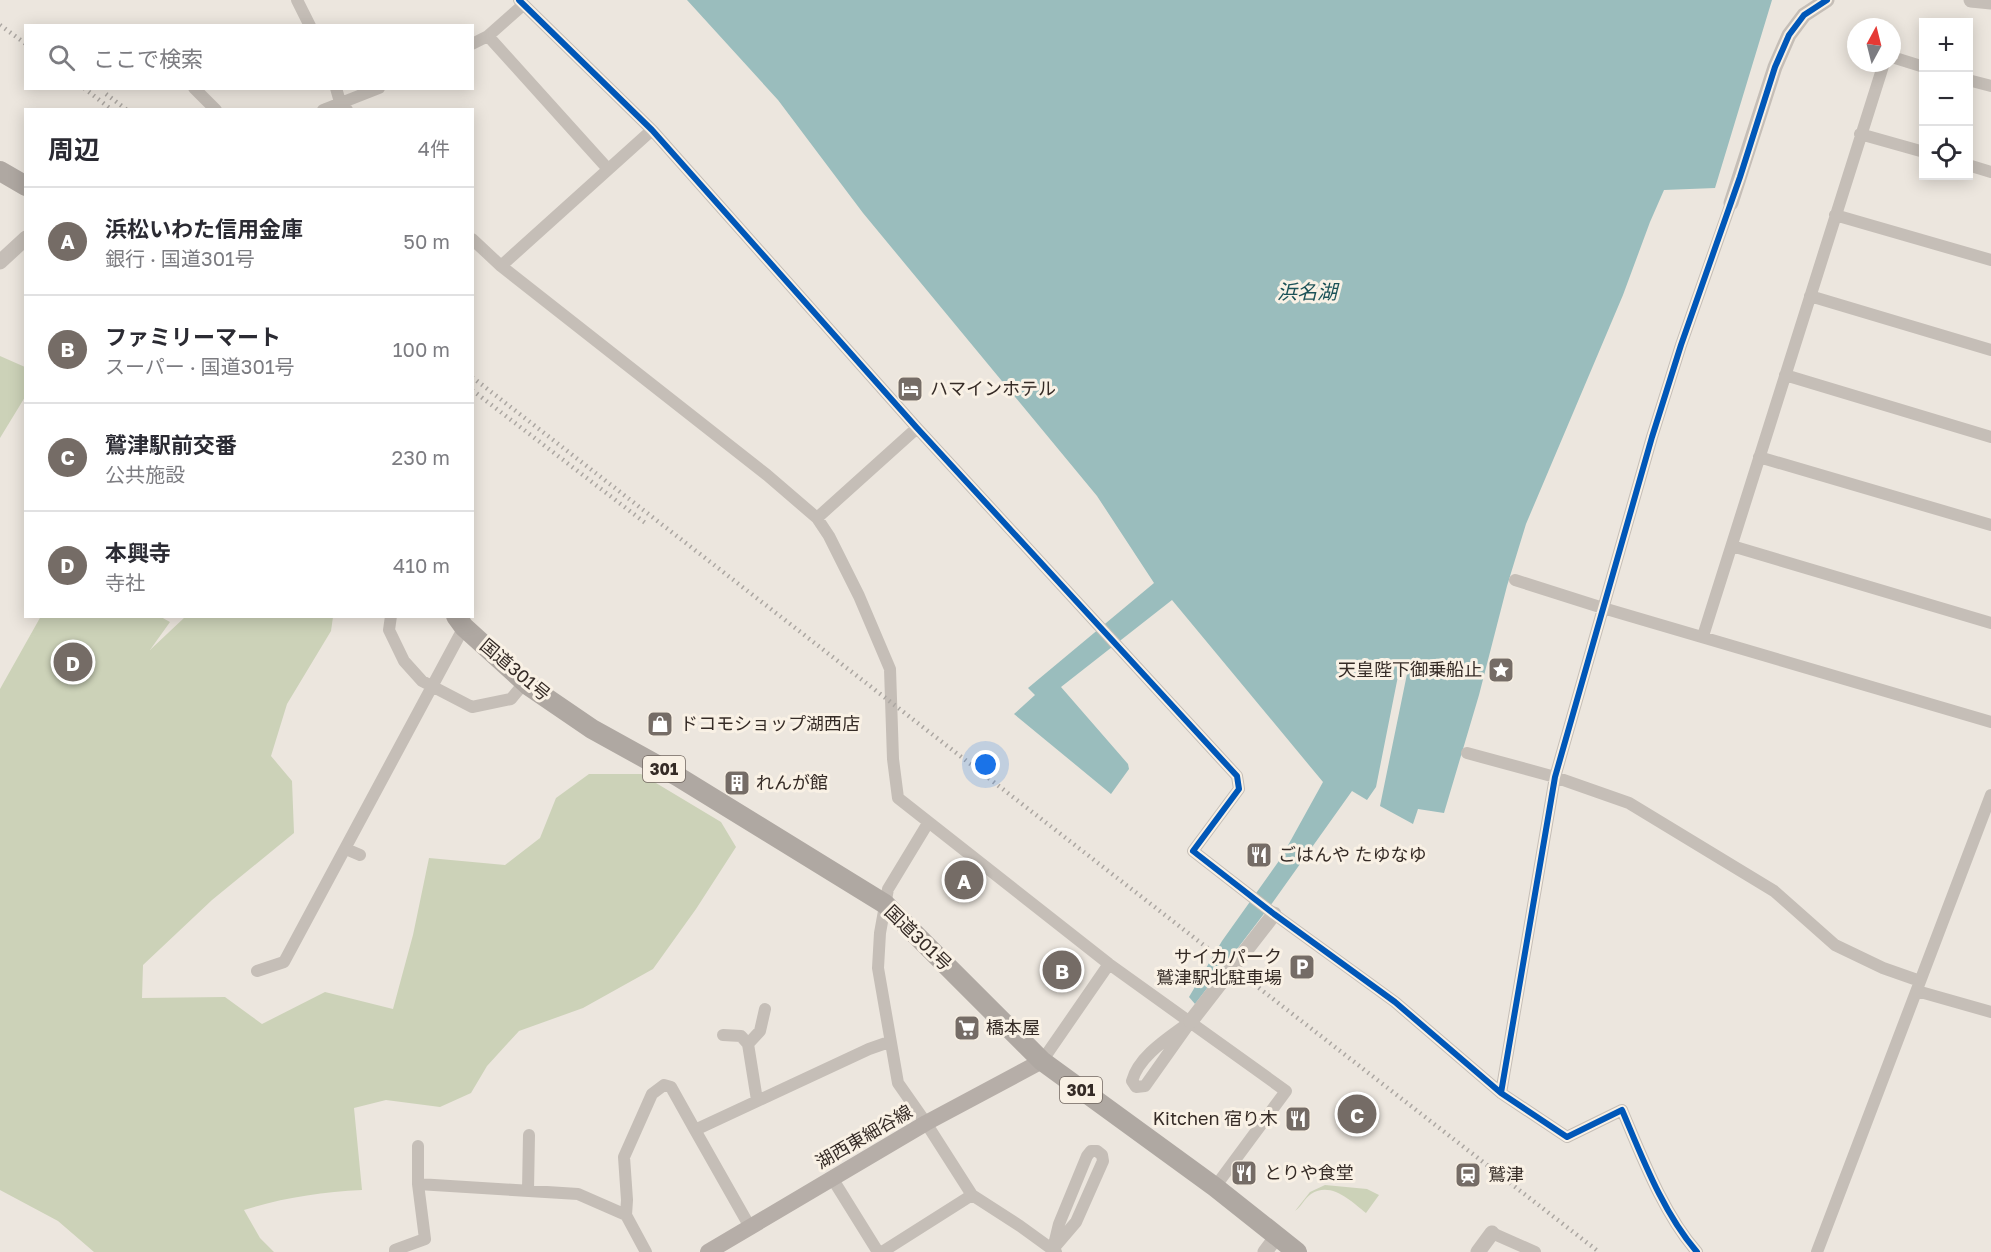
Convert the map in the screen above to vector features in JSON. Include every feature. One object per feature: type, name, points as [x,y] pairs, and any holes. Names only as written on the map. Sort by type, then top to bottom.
[{"type":"highway","points":[[0,171],[24,185]]},
{"type":"highway","name":"国道301号","points":[[460,622],[525,682],[592,729],[677,776],[885,904],[1041,1061],[1215,1187],[1271,1244],[1297,1252]]},
{"type":"main road","name":"湖西東細谷線","points":[[719,1249],[750,1227],[926,1123],[1041,1061]]},
{"type":"street","points":[[297,0],[309,24]]},
{"type":"street","points":[[1501,1093],[1555,777],[1681,345],[1731,203],[1775,67],[1789,35],[1804,15],[1827,0]]},
{"type":"street","points":[[1971,0],[1991,2]]},
{"type":"street","points":[[474,43],[488,36],[521,2],[652,130],[917,428],[1236,776],[1239,789],[1193,851],[1274,914],[1395,1002],[1501,1093],[1567,1137],[1622,1110],[1643,1161],[1683,1236],[1697,1252]]},
{"type":"street","points":[[488,36],[608,169]]},
{"type":"street","points":[[1901,60],[1919,66]]},
{"type":"street","points":[[1703,636],[1881,72]]},
{"type":"street","points":[[1973,81],[1991,86]]},
{"type":"street","points":[[196,90],[214,108]]},
{"type":"street","points":[[337,90],[343,106],[375,90]]},
{"type":"street","points":[[501,266],[652,130]]},
{"type":"street","points":[[1860,134],[1919,151]]},
{"type":"street","points":[[1973,167],[1991,172]]},
{"type":"street","points":[[1835,215],[1991,260]]},
{"type":"street","points":[[0,262],[24,240]]},
{"type":"street","points":[[474,240],[501,266],[767,475],[816,518],[829,536],[859,596],[890,669],[893,759],[898,798],[1109,964],[1286,1091],[1215,1187]]},
{"type":"street","points":[[1810,296],[1991,350]]},
{"type":"street","points":[[1785,375],[1991,437]]},
{"type":"street","points":[[816,518],[917,428]]},
{"type":"street","points":[[1759,457],[1991,525]]},
{"type":"street","points":[[1732,546],[1991,623]]},
{"type":"street","points":[[1515,579],[1603,608],[1991,722]]},
{"type":"street","points":[[391,618],[389,630],[404,661],[422,681],[472,707],[511,699],[525,682]]},
{"type":"street","points":[[257,971],[284,962],[432,687],[460,622]]},
{"type":"street","points":[[1467,753],[1555,777],[1629,803],[1774,891],[1835,945],[1919,986],[1991,1012]]},
{"type":"street","points":[[1817,1252],[1991,795]]},
{"type":"street","points":[[928,823],[888,889],[880,933],[878,968],[889,1042],[898,1083],[972,1195],[1054,1251]]},
{"type":"street","points":[[346,849],[360,855]]},
{"type":"street","points":[[1191,1022],[1152,1051],[1133,1074],[1132,1081],[1136,1087],[1145,1086],[1274,914]]},
{"type":"street","points":[[1041,1061],[1109,964]]},
{"type":"street","points":[[748,1044],[760,1031],[765,1009]]},
{"type":"street","points":[[723,1035],[741,1036],[748,1044],[757,1100]]},
{"type":"street","points":[[694,1130],[869,1048],[889,1042]]},
{"type":"street","points":[[646,1252],[626,1215],[624,1157],[652,1094],[664,1085],[672,1087],[750,1227]]},
{"type":"street","points":[[528,1190],[530,1135]]},
{"type":"street","points":[[395,1252],[395,1250],[425,1239],[418,1184],[418,1146]]},
{"type":"street","points":[[1091,1151],[1097,1151],[1102,1155],[1103,1161],[1076,1222],[1054,1251],[1059,1224],[1087,1156],[1091,1151]]},
{"type":"street","points":[[832,1178],[880,1252],[972,1195]]},
{"type":"street","points":[[418,1184],[578,1194],[626,1215]]},
{"type":"street","points":[[1478,1252],[1492,1233],[1535,1252]]},
{"type":"green space","points":[[0,356],[24,367],[24,399],[0,438]]},
{"type":"green space","points":[[40,618],[163,618],[170,622],[150,650],[184,618],[333,618],[331,631],[287,704],[271,756],[292,781],[294,833],[212,900],[143,965],[142,998],[225,997],[262,1024],[325,992],[393,1009],[413,935],[429,858],[505,865],[540,838],[556,798],[589,774],[641,774],[721,822],[736,847],[696,909],[653,969],[583,1008],[519,1031],[487,1066],[471,1093],[440,1107],[386,1100],[354,1108],[362,1190],[302,1196],[244,1210],[260,1238],[274,1252],[94,1252],[58,1221],[0,1190],[0,689]]},
{"type":"green space","points":[[1325,1185],[1367,1189],[1379,1195],[1366,1213],[1340,1194],[1326,1190],[1318,1191],[1311,1194],[1295,1211],[1310,1192]]},
{"type":"water","name":"浜名湖","points":[[687,0],[1772,0],[1715,188],[1664,190],[1623,295],[1526,524],[1444,813],[1418,809],[1413,824],[1380,806],[1407,674],[1399,671],[1376,787],[1367,800],[1352,791],[1273,902],[1195,1004],[1189,997],[1222,941],[1281,858],[1323,782],[1172,600],[1061,687],[1128,764],[1129,769],[1111,794],[1014,714],[1035,695],[1028,688],[1154,583],[1097,496],[863,213],[778,100]]},
{"type":"railway","points":[[0,25],[24,43]]},
{"type":"railway","points":[[87,90],[109,108]]},
{"type":"railway","points":[[106,94],[124,108]]},
{"type":"railway","points":[[474,379],[1599,1252]]},
{"type":"railway","points":[[474,392],[648,525]]},
{"type":"cycle path","points":[[519,0],[652,130],[917,428],[1237,776],[1239,789],[1193,851],[1274,914],[1395,1002],[1501,1093],[1567,1137],[1622,1110],[1664,1202],[1697,1252]]},
{"type":"cycle path","points":[[1501,1093],[1555,777],[1652,437],[1775,67],[1789,35],[1804,15],[1827,0]]},
{"type":"place","name":"ハマインホテル","points":[[910,389]]},
{"type":"place","name":"本興寺","points":[[73,662]]},
{"type":"place","name":"天皇陛下御乗船止","points":[[1501,670]]},
{"type":"place","name":"ドコモショップ湖西店","points":[[660,724]]},
{"type":"place","name":"れんが館","points":[[737,783]]},
{"type":"place","name":"ごはんや たゆなゆ","points":[[1259,855]]},
{"type":"place","name":"浜松いわた信用金庫","points":[[964,880]]},
{"type":"place","name":"サイカパーク 鷲津駅北駐車場","points":[[1302,967]]},
{"type":"place","name":"ファミリーマート","points":[[1062,970]]},
{"type":"place","name":"橋本屋","points":[[967,1028]]},
{"type":"place","name":"鷲津駅前交番","points":[[1357,1114]]},
{"type":"place","name":"Kitchen 宿り木","points":[[1298,1119]]},
{"type":"place","name":"とりや食堂","points":[[1244,1173]]},
{"type":"place","name":"鷲津","points":[[1468,1175]]}]
